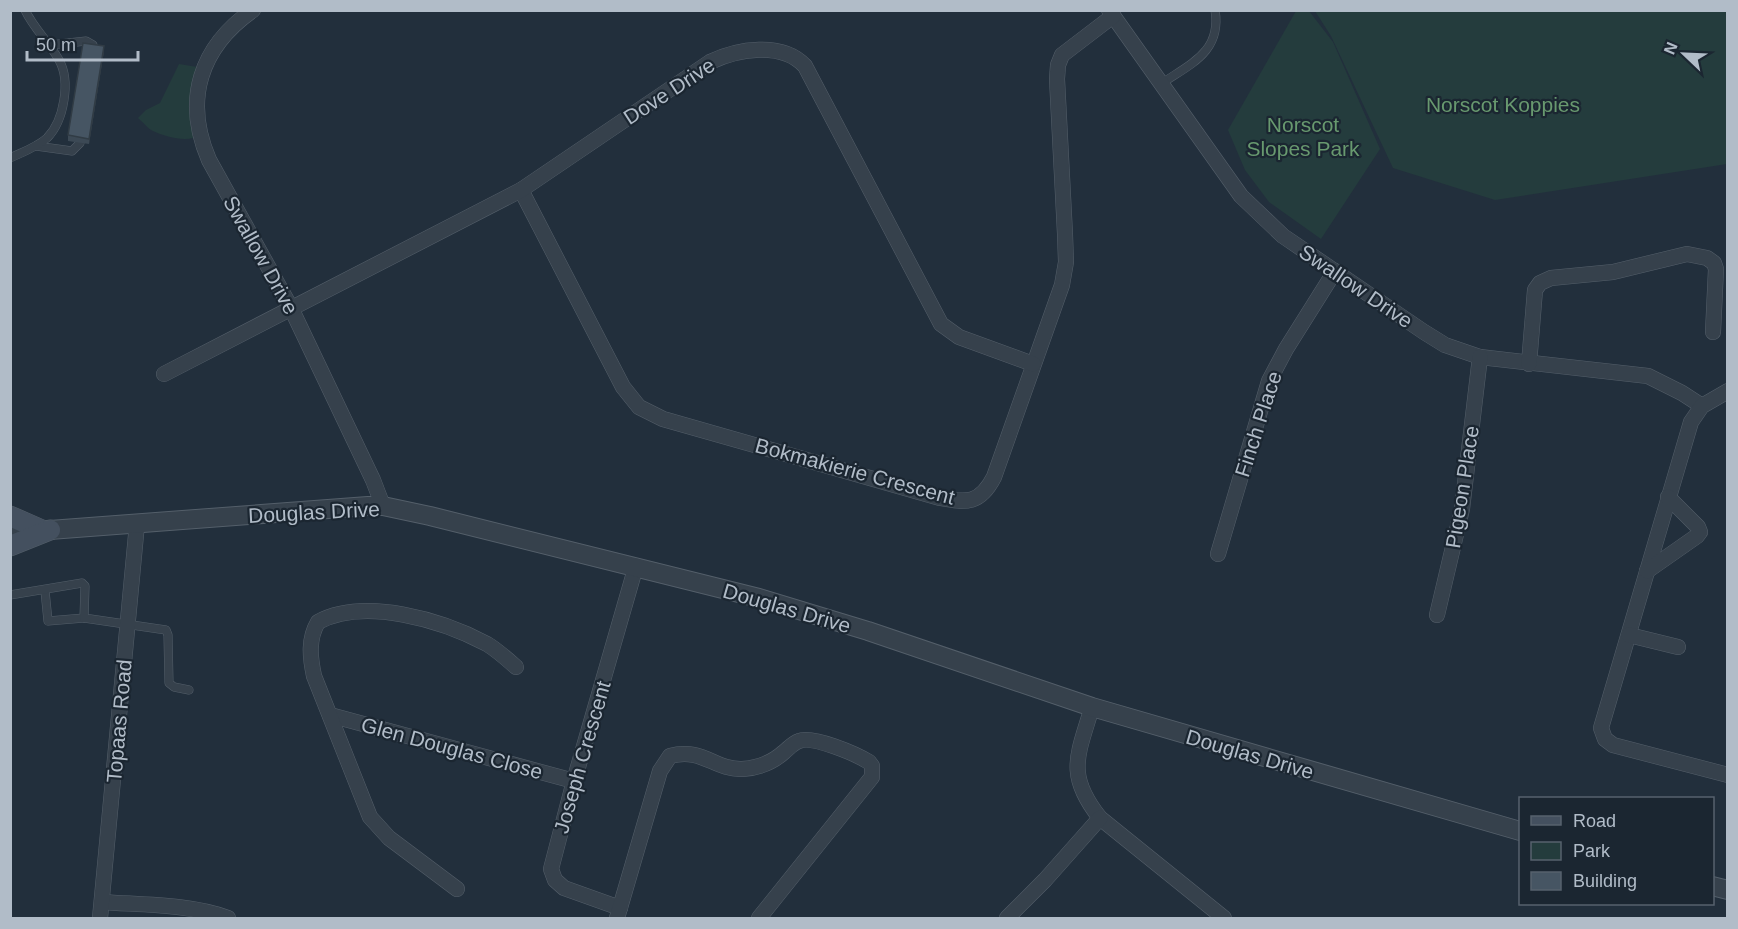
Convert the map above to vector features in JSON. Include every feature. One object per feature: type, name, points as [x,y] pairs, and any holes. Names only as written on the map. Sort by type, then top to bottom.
[{"type":"main road","points":[[10,516],[42,530]]},
{"type":"main road","points":[[10,546],[42,530]]},
{"type":"street","name":"Swallow Drive","points":[[253,10],[226,32],[209,55],[204,67],[196,105],[201,141],[291,308],[373,480],[383,506]]},
{"type":"street","name":"Swallow Drive","points":[[1111,13],[1241,196],[1252,208],[1283,236],[1424,332],[1445,345],[1480,357],[1648,376],[1702,406]]},
{"type":"street","name":"Bokmakierie Crescent","points":[[521,190],[623,387],[639,406],[663,418],[940,498],[969,501],[982,495],[994,477],[1033,364],[1057,304],[1066,262],[1057,80],[1059,59],[1066,50],[1111,13]]},
{"type":"street","name":"Dove Drive","points":[[164,374],[521,190],[710,62],[737,52],[783,52],[801,62],[810,74],[941,324],[959,337],[1033,364]]},
{"type":"street","points":[[1529,364],[1535,290],[1540,283],[1551,278],[1613,272],[1687,254],[1707,258],[1714,263],[1716,269],[1713,332]]},
{"type":"street","name":"Finch Place","points":[[1218,554],[1269,381],[1335,272]]},
{"type":"street","name":"Pigeon Place","points":[[1437,615],[1462,509],[1480,357]]},
{"type":"street","points":[[1728,391],[1702,406],[1691,422],[1603,718],[1602,728],[1605,739],[1613,745],[1728,775]]},
{"type":"street","points":[[1647,571],[1700,532],[1698,527],[1668,497]]},
{"type":"street","name":"Douglas Drive","points":[[10,533],[383,506],[636,566],[814,614],[1092,707],[1519,830]]},
{"type":"street","name":"Douglas Drive","points":[[10,522],[42,530]]},
{"type":"street","name":"Topaas Road","points":[[100,918],[137,524]]},
{"type":"street","name":"Joseph Crescent","points":[[636,566],[574,781],[551,869],[552,874],[558,884],[564,888],[619,913],[660,771],[670,756],[684,753],[697,755],[731,768],[742,769],[765,765],[775,760],[798,741],[809,739],[869,762],[872,766],[872,777],[759,918]]},
{"type":"street","name":"Glen Douglas Close","points":[[457,889],[400,848],[369,817],[314,676],[310,643],[318,622],[341,613],[361,610],[394,612],[433,623],[488,645],[516,667]]},
{"type":"street","points":[[1629,635],[1678,647]]},
{"type":"street","points":[[1092,707],[1081,743],[1077,767],[1081,790],[1100,818],[1224,918]]},
{"type":"street","name":"Glen Douglas Close","points":[[330,715],[574,781]]},
{"type":"street","points":[[1007,918],[1045,880],[1100,818]]},
{"type":"street","points":[[102,902],[183,909],[228,918]]},
{"type":"lane","points":[[10,158],[36,146],[47,138],[55,128],[64,96],[64,70],[50,45],[32,25],[25,10]]},
{"type":"lane","points":[[1161,84],[1201,57],[1211,45],[1216,31],[1215,10]]},
{"type":"lane","points":[[50,45],[86,41],[93,45],[94,50]]},
{"type":"lane","points":[[36,146],[72,151],[80,143]]},
{"type":"lane","points":[[10,595],[45,591],[78,582],[83,584],[84,618]]},
{"type":"lane","points":[[45,591],[48,621],[84,618],[166,630],[169,683],[174,687],[189,690]]},
{"type":"green space","name":"Norscot Slopes Park","points":[[1296,11],[1309,11],[1333,42],[1380,149],[1321,239],[1269,202],[1245,170],[1228,130]]},
{"type":"green space","name":"Norscot Koppies","points":[[1315,11],[1727,11],[1727,164],[1495,200],[1393,168],[1331,36]]},
{"type":"green space","points":[[179,64],[197,67],[191,100],[193,138],[188,139],[173,138],[157,133],[149,129],[138,118],[146,110],[160,103]]},
{"type":"building","points":[[83,43],[104,46],[89,139],[68,135]]}]
